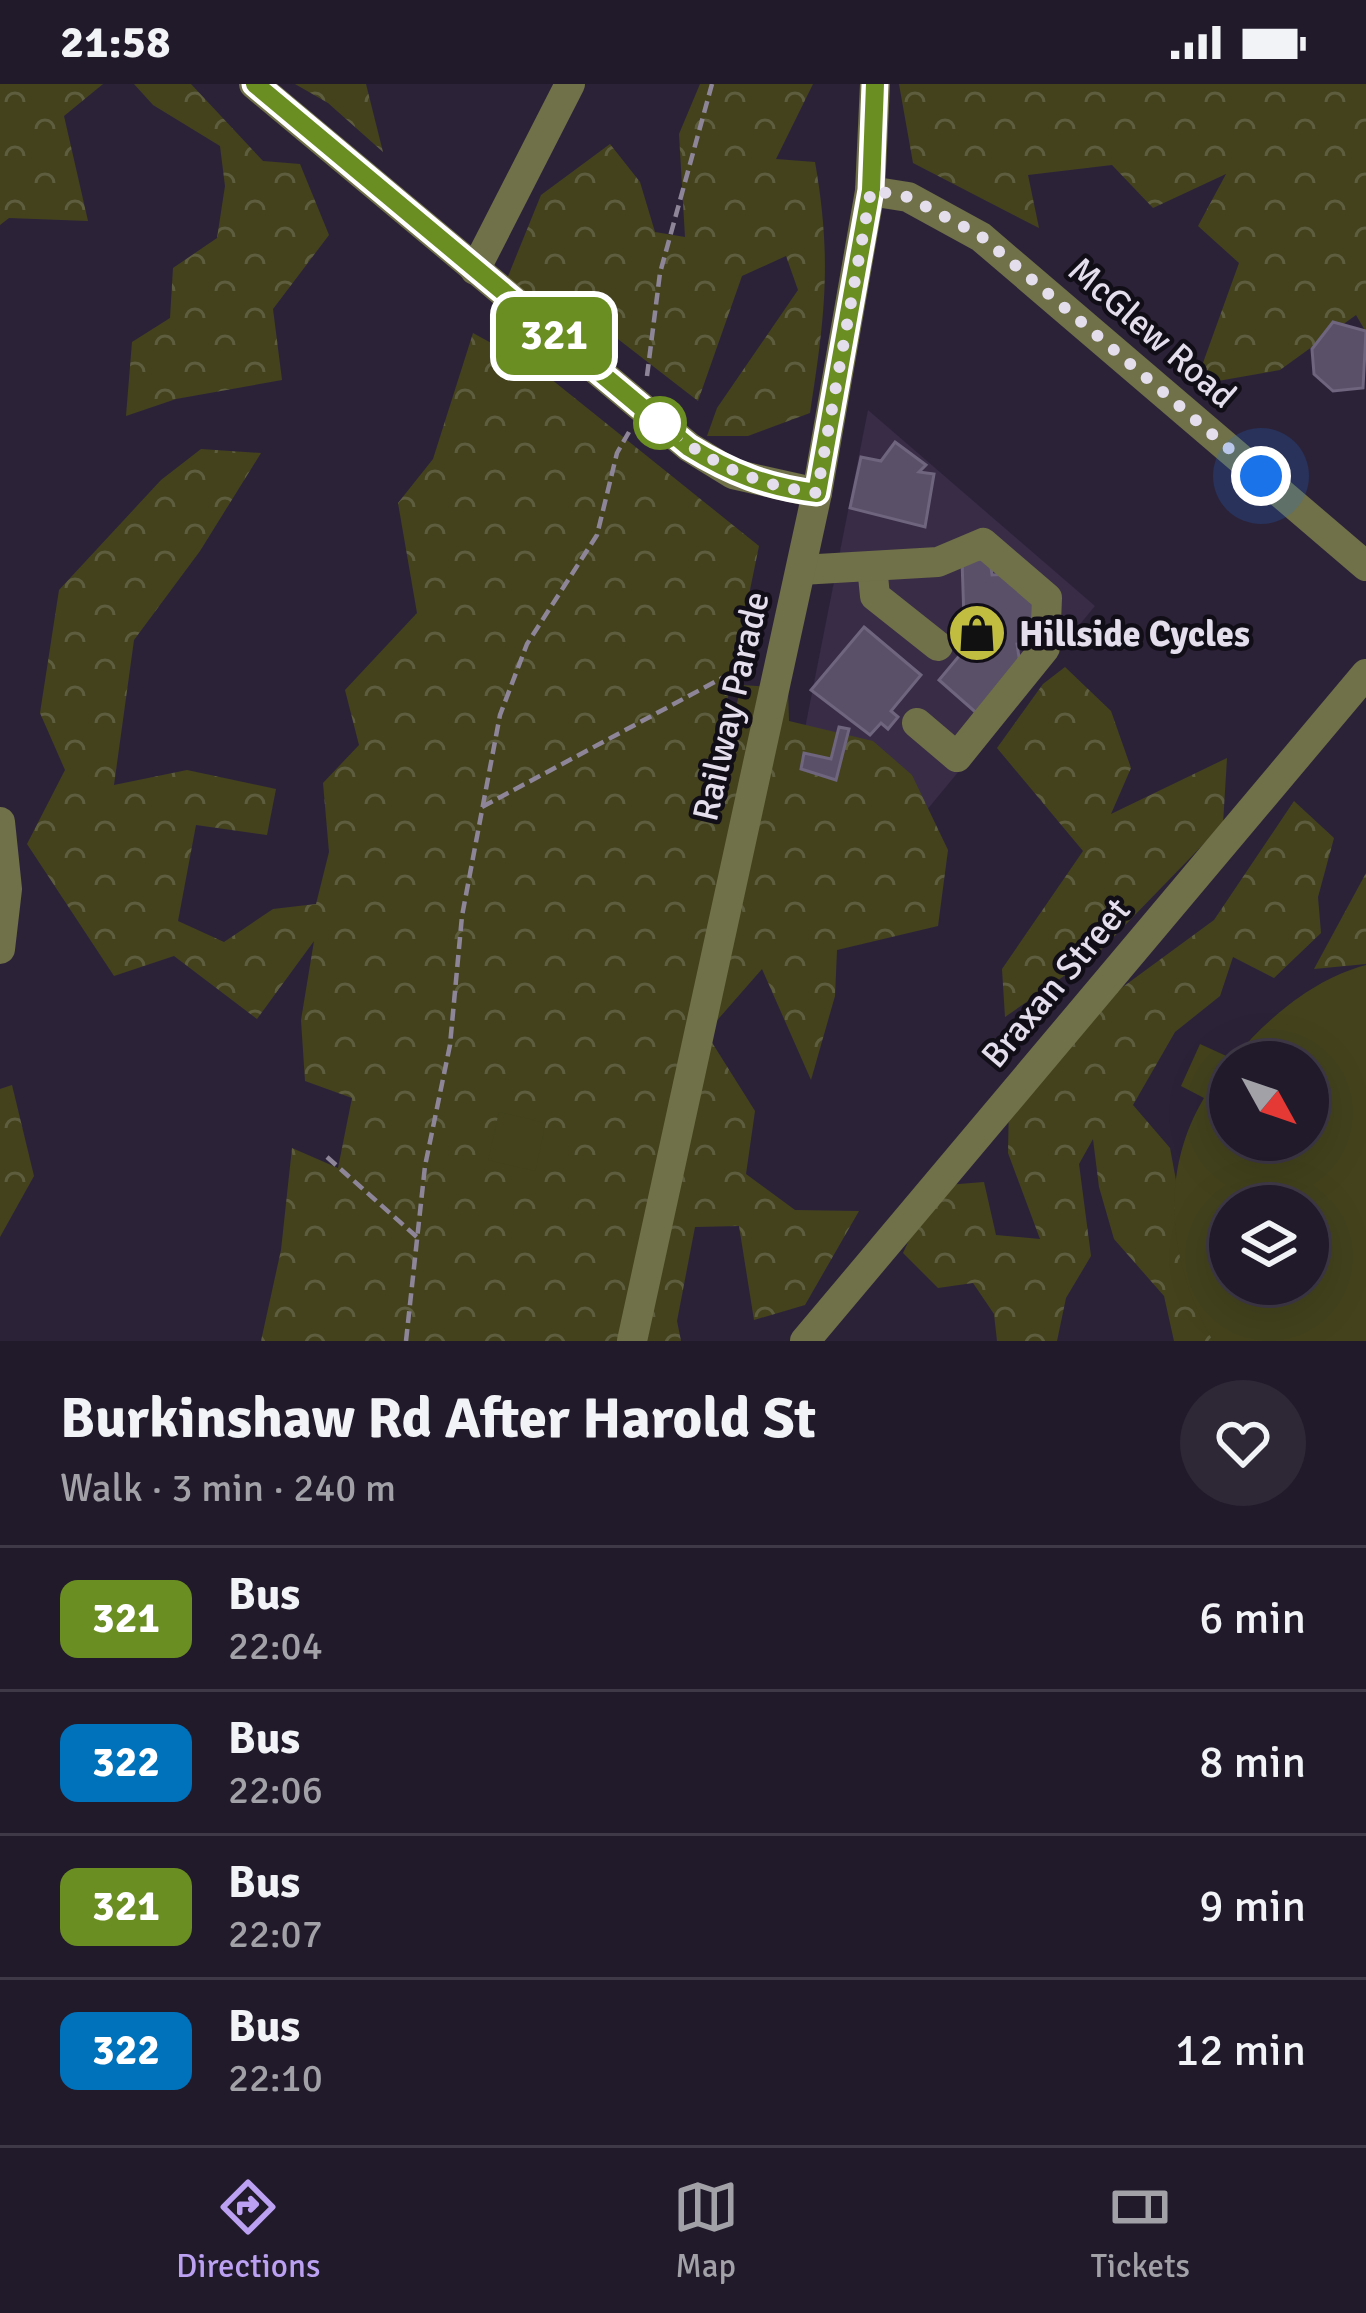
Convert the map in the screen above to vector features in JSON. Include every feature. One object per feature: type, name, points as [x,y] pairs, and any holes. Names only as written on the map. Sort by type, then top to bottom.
[{"type":"street","points":[[254,84],[642,408],[733,474],[775,488],[817,493]]},
{"type":"street","points":[[475,270],[570,84]]},
{"type":"street","name":"Railway Parade","points":[[632,1341],[817,493],[871,190],[875,84]]},
{"type":"street","name":"McGlew Road","points":[[871,190],[908,197],[981,236],[1366,566]]},
{"type":"street","points":[[801,570],[938,562],[983,543],[1047,598],[1045,648],[957,757],[916,723]]},
{"type":"street","points":[[872,566],[875,596],[938,646]]},
{"type":"street","name":"Braxan Street","points":[[805,1341],[1366,674]]},
{"type":"street","points":[[0,823],[7,889],[0,950]]},
{"type":"path","points":[[406,1341],[482,807],[500,715],[527,644],[597,535],[617,453],[642,408],[660,273],[712,84]]},
{"type":"path","points":[[482,807],[784,645]]},
{"type":"path","points":[[327,1157],[418,1238]]},
{"type":"shaded area","points":[[868,410],[1095,606],[884,862],[793,789]]},
{"type":"green space","points":[[0,84],[103,84],[64,116],[88,221],[9,218],[0,225]]},
{"type":"green space","points":[[134,84],[191,84],[263,161],[300,164],[329,235],[273,309],[282,380],[176,399],[126,416],[132,342],[170,318],[173,268],[217,238],[225,186],[220,146],[153,105]]},
{"type":"green space","points":[[295,84],[366,84],[383,152],[328,103]]},
{"type":"green space","points":[[700,84],[813,84],[776,159],[815,162],[820,197],[825,288],[810,413],[748,436],[707,436],[717,408],[798,290],[786,256],[742,276],[698,401],[605,329],[538,311],[502,291],[541,195],[610,144],[640,182],[655,232],[685,237],[679,134]]},
{"type":"green space","points":[[899,84],[1366,84],[1366,332],[1356,315],[1280,370],[1195,385],[1239,263],[1198,226],[1226,174],[1153,208],[1112,165],[1028,175],[1039,228],[913,163]]},
{"type":"green space","points":[[473,333],[504,350],[506,343],[759,546],[713,770],[722,771],[741,685],[788,688],[789,721],[873,741],[912,775],[948,850],[938,926],[837,950],[835,996],[811,1080],[762,969],[706,1033],[755,1111],[746,1174],[795,1210],[859,1211],[805,1305],[754,1320],[739,1226],[695,1227],[677,1321],[681,1341],[261,1341],[281,1250],[292,1148],[338,1168],[352,1098],[305,1081],[301,1020],[314,941],[257,1019],[174,956],[114,976],[27,844],[65,770],[40,713],[59,590],[161,480],[201,449],[261,453],[200,551],[134,640],[114,785],[187,770],[276,789],[267,835],[196,825],[178,921],[224,942],[273,909],[316,904],[329,852],[323,783],[359,745],[345,690],[417,613],[398,503],[433,459]]},
{"type":"green space","points":[[1065,667],[1111,711],[1131,768],[1111,814],[1227,758],[1223,824],[1100,951],[1005,1017],[1002,969],[1083,851],[997,748],[1043,684]]},
{"type":"green space","points":[[1294,801],[1334,838],[1318,897],[1321,933],[1274,978],[1233,957],[1220,996],[1175,1032],[1133,1105],[1170,1148],[1180,1202],[1209,1265],[1209,1305],[1227,1305],[1244,1341],[1174,1341],[1164,1296],[1114,1239],[1099,1187],[1093,1139],[1079,1164],[1091,1256],[1066,1298],[1057,1341],[997,1341],[994,1314],[973,1283],[938,1288],[903,1253],[934,1186],[984,1182],[996,1235],[1040,1239],[1008,1153],[1009,1101],[1120,989],[1214,920]]},
{"type":"green space","points":[[1366,873],[1366,964],[1314,969]]},
{"type":"green space","points":[[1366,965],[1366,1341],[1213,1341],[1187,1281],[1175,1220],[1180,1158],[1204,1098],[1181,1086],[1200,1044],[1209,1048],[1209,1161],[1329,1161],[1329,1041],[1250,1041],[1293,1002],[1328,980]]},
{"type":"green space","points":[[12,1085],[34,1176],[0,1237],[0,1089]]},
{"type":"green space","points":[[499,1112],[546,1123],[535,1171],[488,1160]]},
{"type":"building","points":[[1333,322],[1366,331],[1363,388],[1333,391],[1314,374],[1312,349]]},
{"type":"building","points":[[895,442],[926,465],[919,472],[934,474],[925,527],[850,508],[861,457],[881,461]]},
{"type":"building","points":[[990,559],[992,575],[1012,574],[1037,596],[1036,642],[1017,644],[1020,664],[981,717],[939,680],[965,649],[962,560]]},
{"type":"building","points":[[864,627],[921,675],[891,711],[898,717],[888,729],[881,723],[870,735],[811,690]]},
{"type":"building","points":[[839,727],[849,729],[836,780],[801,769],[804,753],[831,759]]},
{"type":"bus line","name":"321","points":[[255,84],[689,447],[733,474],[775,488],[817,493],[871,190],[875,84]]},
{"type":"place","name":"Hillside Cycles","points":[[977,633]]},
{"type":"route","points":[[660,423],[733,474],[775,488],[817,493],[871,190],[908,197],[981,236],[1261,476]]}]
